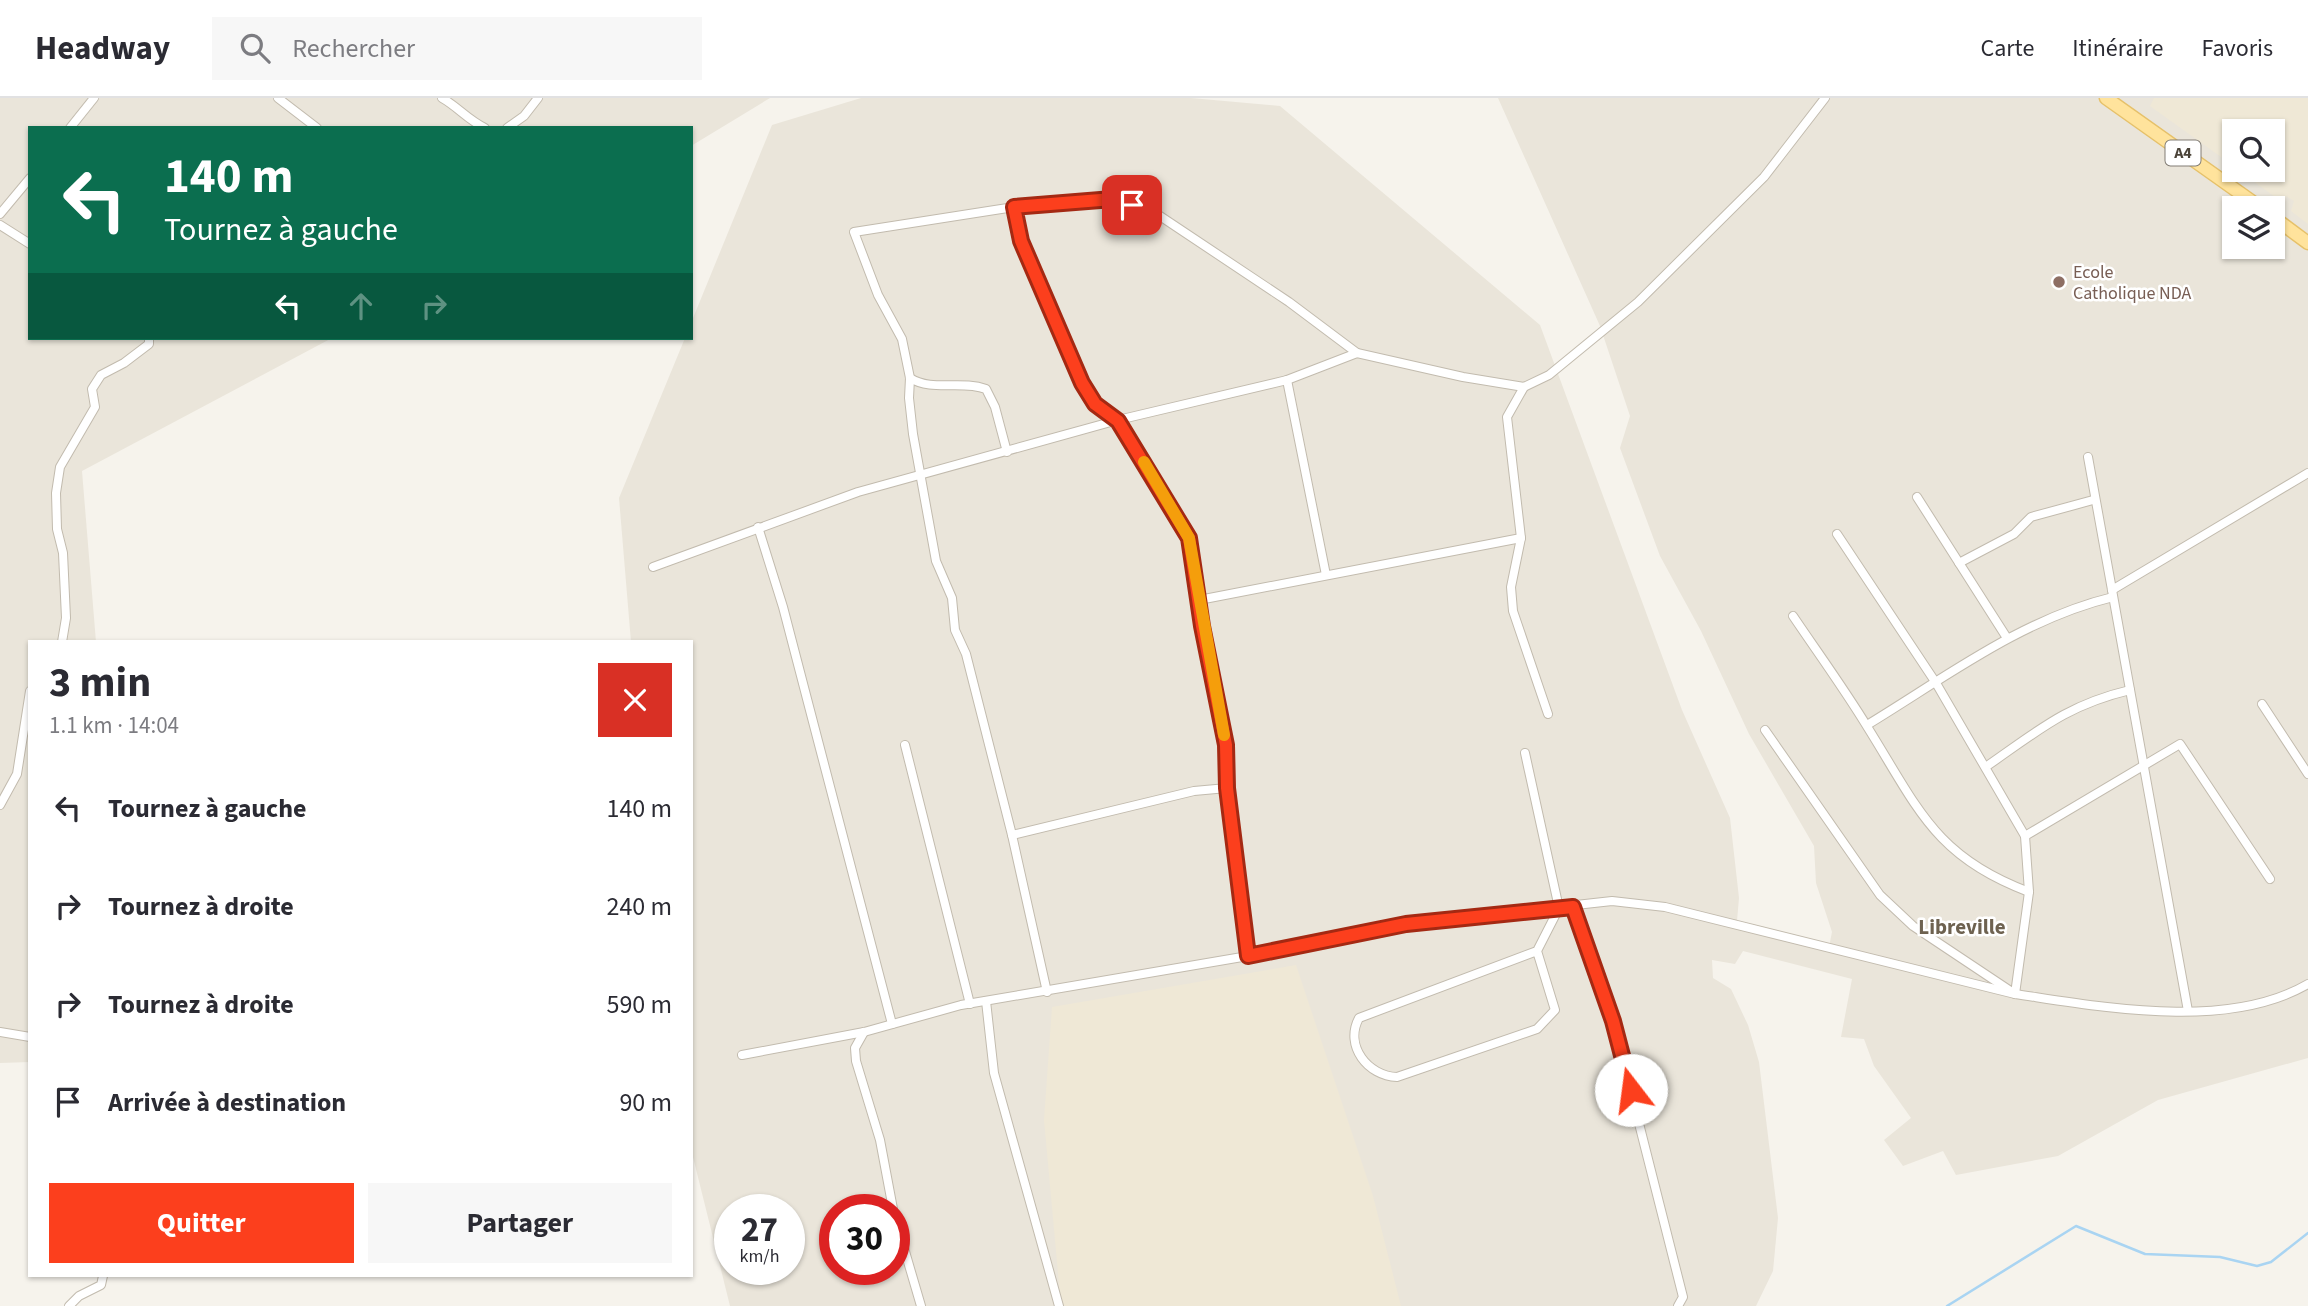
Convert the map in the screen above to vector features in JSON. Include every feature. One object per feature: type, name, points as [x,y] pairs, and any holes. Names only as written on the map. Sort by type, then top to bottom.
[{"type":"main road","name":"A4","points":[[2106,98],[2243,196]]},
{"type":"main road","points":[[2285,226],[2308,243]]},
{"type":"street","points":[[72,126],[94,98]]},
{"type":"street","points":[[278,98],[314,126]]},
{"type":"street","points":[[442,98],[456,106],[467,119],[481,126]]},
{"type":"street","points":[[510,126],[524,116],[538,98]]},
{"type":"street","points":[[1047,992],[1012,835],[966,654],[955,630],[952,598],[936,561],[920,477],[909,398],[910,378],[902,339],[878,295],[854,232],[1014,207],[1113,199],[1152,210],[1289,302],[1357,353],[1463,377],[1524,387],[1549,375],[1638,302],[1764,177],[1825,98]]},
{"type":"street","points":[[0,214],[28,179]]},
{"type":"street","points":[[1014,207],[1021,241],[1082,383],[1095,404],[1118,421],[1189,538],[1226,745],[1227,788],[1248,956]]},
{"type":"street","points":[[0,225],[28,243]]},
{"type":"street","points":[[62,640],[66,618],[63,553],[57,529],[56,493],[61,467],[95,407],[92,389],[101,374],[124,363],[149,344],[149,340]]},
{"type":"street","points":[[653,567],[858,492],[1118,421],[1287,380],[1357,353]]},
{"type":"street","points":[[910,378],[923,386],[970,383],[986,389],[995,407],[1007,452]]},
{"type":"street","points":[[1287,380],[1326,575]]},
{"type":"street","points":[[1524,387],[1507,418],[1515,466],[1521,538],[1511,587],[1513,611],[1548,715]]},
{"type":"street","points":[[2088,457],[2093,500],[2188,1011]]},
{"type":"street","points":[[1867,725],[2007,638],[2057,613],[2112,594],[2308,473]]},
{"type":"street","points":[[1917,497],[2007,638]]},
{"type":"street","points":[[1959,563],[2014,534],[2031,517],[2093,500]]},
{"type":"street","points":[[758,527],[783,607],[892,1024]]},
{"type":"street","points":[[1837,534],[1936,683],[1987,766],[2025,836],[2029,892],[2015,995]]},
{"type":"street","points":[[1199,600],[1521,538]]},
{"type":"street","points":[[1793,616],[1867,725],[1933,831],[1969,864],[2001,882],[2029,892]]},
{"type":"street","points":[[1987,766],[2066,711],[2092,699],[2130,690]]},
{"type":"street","points":[[0,805],[17,774],[28,704]]},
{"type":"street","points":[[2262,704],[2308,774]]},
{"type":"street","points":[[1765,730],[1880,895],[1913,926],[2015,995]]},
{"type":"street","points":[[2025,836],[2144,768],[2180,744],[2270,879]]},
{"type":"street","points":[[905,745],[970,1004]]},
{"type":"street","points":[[1525,753],[1559,908],[1537,951],[1359,1018],[1354,1032],[1356,1044],[1366,1065],[1384,1076],[1397,1077],[1537,1029],[1555,1010],[1537,951]]},
{"type":"street","points":[[1012,835],[1194,791],[1227,788]]},
{"type":"street","points":[[742,1055],[864,1032],[970,1004],[1248,956],[1406,924],[1612,901],[1665,908],[2015,995],[2188,1011],[2226,1009],[2260,1001],[2308,984]]},
{"type":"street","points":[[1573,907],[1613,1021],[1643,1133],[1683,1297],[1678,1306]]},
{"type":"street","points":[[986,1001],[994,1073],[1059,1306]]},
{"type":"street","points":[[0,1032],[28,1037]]},
{"type":"street","points":[[864,1032],[855,1048],[856,1061],[880,1140],[890,1194]]},
{"type":"street","points":[[910,1270],[920,1306]]},
{"type":"street","points":[[69,1306],[79,1296],[101,1285],[103,1277]]},
{"type":"shaded area","points":[[0,98],[770,98],[693,145],[693,126],[28,126],[28,340],[328,340],[82,471],[96,640],[28,640],[28,1062],[0,1063]]},
{"type":"shaded area","points":[[861,98],[1191,98],[1280,106],[1540,325],[1682,710],[1730,818],[1739,898],[1737,921],[1829,947],[1832,932],[1816,883],[1814,846],[1749,734],[1701,631],[1660,556],[1620,448],[1630,416],[1600,326],[1498,98],[2308,98],[2308,1058],[2158,1100],[2058,1156],[1956,1175],[1943,1151],[1903,1166],[1884,1140],[1911,1118],[1874,1066],[1864,1039],[1841,1037],[1852,979],[1743,951],[1735,964],[1712,960],[1713,978],[1731,989],[1748,1025],[1759,1062],[1778,1218],[1773,1271],[1756,1306],[730,1306],[725,1285],[805,1285],[805,1194],[714,1194],[714,1242],[693,1157],[693,640],[631,640],[619,498],[684,340],[693,340],[693,318],[772,125]]},
{"type":"shaded area","points":[[2154,98],[2308,98],[2308,224],[2291,211],[2294,201],[2286,196],[2274,196],[2254,182],[2285,182],[2285,119],[2222,119],[2222,158],[2150,106]]},
{"type":"shaded area","points":[[1296,965],[1373,1196],[1401,1306],[1061,1306],[1044,1120],[1052,1007]]},
{"type":"waterway","points":[[1947,1306],[2076,1226],[2145,1254],[2220,1257],[2257,1266],[2271,1262],[2308,1233]]},
{"type":"slow traffic","points":[[1144,462],[1189,538],[1202,626],[1224,735]]},
{"type":"place","name":"Ecole Catholique NDA","points":[[2059,282]]},
{"type":"district","name":"Libreville","points":[[1962,927]]},
{"type":"route","points":[[1132,205],[1113,199],[1014,207],[1021,241],[1082,383],[1095,404],[1118,421],[1189,538],[1202,626],[1226,745],[1227,788],[1248,956],[1338,935],[1406,924],[1573,907],[1613,1021],[1631,1090]]}]
